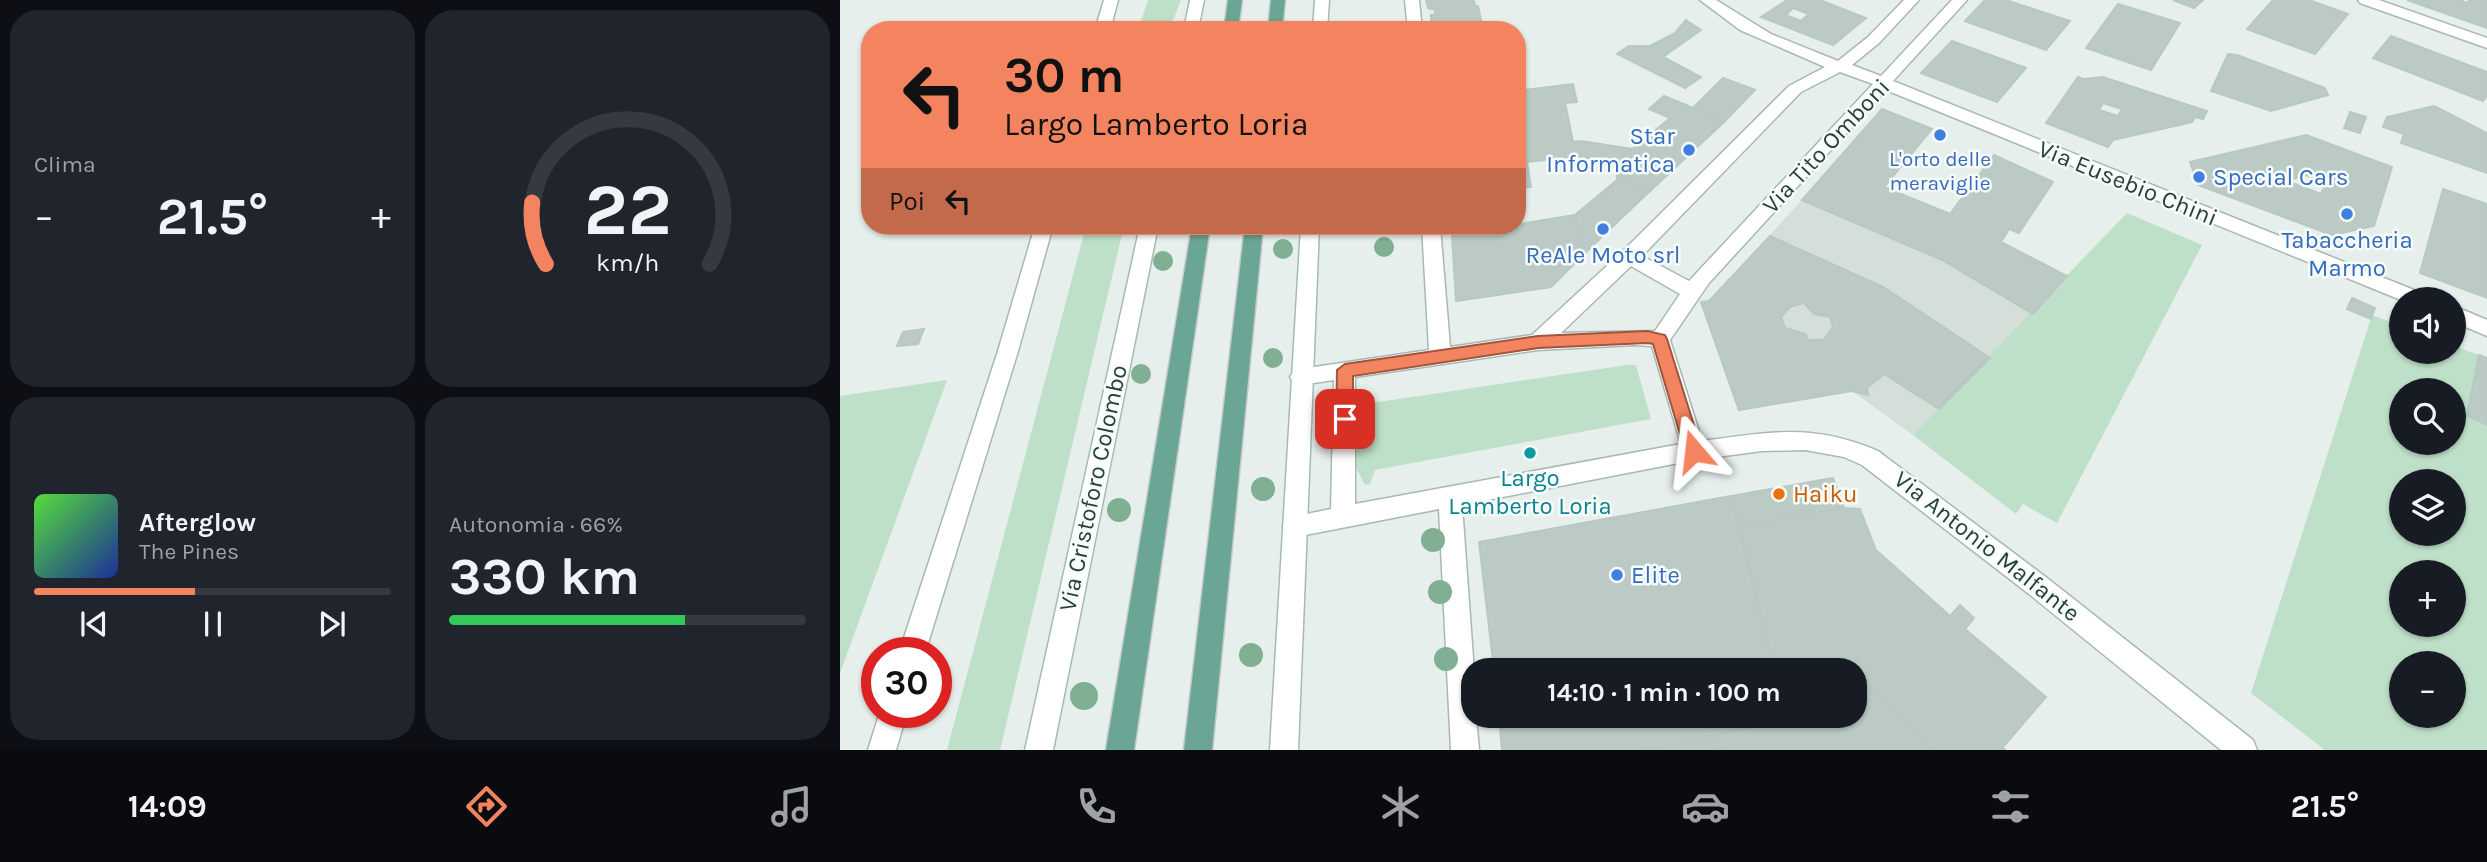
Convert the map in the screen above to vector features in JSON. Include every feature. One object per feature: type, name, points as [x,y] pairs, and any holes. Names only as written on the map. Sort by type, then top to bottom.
[{"type":"main road","points":[[1232,21],[1236,0]]},
{"type":"main road","points":[[1276,21],[1278,0]]},
{"type":"main road","points":[[1120,750],[1198,235]]},
{"type":"main road","points":[[1198,750],[1256,235]]},
{"type":"street","points":[[1105,21],[1111,0]]},
{"type":"street","points":[[1193,21],[1197,0]]},
{"type":"street","points":[[1321,21],[1322,0]]},
{"type":"street","points":[[1412,0],[1414,21]]},
{"type":"street","name":"Via Eusebio Chini","points":[[1707,0],[1751,29],[2389,288]]},
{"type":"street","name":"Via Tito Omboni","points":[[1538,342],[1629,257],[1795,89],[1809,78],[1840,66],[1864,49],[1912,0]]},
{"type":"street","name":"Via Tito Omboni","points":[[1660,339],[1691,291],[1960,0]]},
{"type":"street","points":[[2365,0],[2487,43]]},
{"type":"street","points":[[917,637],[1008,351],[1041,235]]},
{"type":"street","name":"Via Cristoforo Colombo","points":[[1039,750],[1147,235]]},
{"type":"street","points":[[1284,750],[1309,235]]},
{"type":"street","points":[[1432,235],[1440,356]]},
{"type":"street","points":[[1629,257],[1691,291]]},
{"type":"street","points":[[2466,319],[2487,328]]},
{"type":"street","points":[[1295,526],[1694,451],[1660,339],[1634,337],[1538,342],[1301,377]]},
{"type":"street","points":[[1343,517],[1345,370]]},
{"type":"street","name":"Via Antonio Malfante","points":[[1694,451],[1805,439],[1846,446],[1870,458],[2038,586],[2243,750]]},
{"type":"street","points":[[1450,497],[1465,750]]},
{"type":"street","points":[[882,750],[889,728]]},
{"type":"shaded area","points":[[1802,200],[1942,260],[2033,314],[1913,435],[1852,391],[1739,410],[1701,302],[1709,301]]},
{"type":"green space","points":[[1148,0],[1181,0],[1173,21],[1141,21]]},
{"type":"green space","points":[[2127,213],[2202,245],[2057,523],[2023,504],[2016,514],[1913,435]]},
{"type":"green space","points":[[1084,235],[1122,235],[1000,750],[947,750]]},
{"type":"green space","points":[[2372,315],[2389,321],[2389,364],[2466,364],[2466,350],[2479,355],[2467,415],[2487,425],[2487,750],[2325,750],[2251,693]]},
{"type":"green space","points":[[1636,365],[1651,419],[1375,470],[1370,484],[1365,485],[1356,468],[1356,415],[1362,406]]},
{"type":"green space","points":[[947,380],[840,673],[840,396]]},
{"type":"building","points":[[1426,0],[1474,0],[1481,21],[1431,21],[1435,10],[1428,8]]},
{"type":"building","points":[[1787,0],[1820,0],[1866,18],[1833,45],[1761,17]],"holes":[[[1793,8],[1809,14],[1801,21],[1786,15]]]},
{"type":"building","points":[[1985,0],[2006,0],[2070,21],[2046,50],[1965,21]]},
{"type":"building","points":[[2173,0],[2203,0],[2194,8]]},
{"type":"building","points":[[2273,0],[2309,0],[2348,14],[2315,54],[2247,29]]},
{"type":"building","points":[[2407,0],[2459,0],[2467,3],[2469,0],[2487,0],[2487,28]]},
{"type":"building","points":[[2118,4],[2180,23],[2151,70],[2086,48]]},
{"type":"building","points":[[1686,20],[1701,30],[1663,57],[1701,77],[1685,88],[1617,54],[1629,46],[1650,46],[1675,33]]},
{"type":"building","points":[[2391,36],[2487,72],[2487,95],[2483,101],[2373,58]]},
{"type":"building","points":[[1952,41],[2026,68],[1997,102],[1921,73]]},
{"type":"building","points":[[2228,54],[2325,88],[2328,95],[2271,111],[2211,91]]},
{"type":"building","points":[[2078,77],[2103,77],[2207,111],[2203,119],[2195,117],[2192,122],[2113,140],[2108,147],[2046,123]],"holes":[[[2103,103],[2122,109],[2118,116],[2099,110]]]},
{"type":"building","points":[[1723,78],[1755,90],[1725,121],[1693,108]]},
{"type":"building","points":[[1573,84],[1577,102],[1565,103],[1573,142],[1632,149],[1616,163],[1576,156],[1527,162],[1531,187],[1526,188],[1526,90]]},
{"type":"building","points":[[1664,96],[1725,121],[1650,191],[1617,180],[1616,163],[1670,118],[1649,109]]},
{"type":"building","points":[[2434,106],[2487,133],[2487,173],[2401,143],[2404,134],[2383,127],[2387,117]]},
{"type":"building","points":[[1882,109],[1932,129],[1884,187],[1950,214],[1994,155],[2053,182],[2019,233],[2009,229],[2001,242],[2067,276],[2033,314],[1942,260],[1802,200]]},
{"type":"building","points":[[2350,112],[2366,117],[2360,133],[2344,128]]},
{"type":"building","points":[[2306,135],[2392,167],[2374,226],[2332,235],[2198,185],[2190,162]],"holes":[[[2306,175],[2326,183],[2321,194],[2287,181]]]},
{"type":"building","points":[[1617,180],[1650,191],[1586,252],[1580,248],[1575,215]]},
{"type":"building","points":[[2443,189],[2487,204],[2487,298],[2466,290],[2466,287],[2458,287],[2420,273]]},
{"type":"building","points":[[1575,215],[1580,248],[1586,252],[1551,287],[1456,301],[1452,235],[1526,235],[1526,223]]},
{"type":"building","points":[[1770,236],[1883,287],[1990,358],[1939,409],[1884,374],[1867,388],[1868,395],[1852,391],[1739,410],[1701,302],[1709,301]],"holes":[[[1804,303],[1814,314],[1830,317],[1833,327],[1823,340],[1808,340],[1806,334],[1785,328],[1781,317],[1790,307]]]},
{"type":"building","points":[[2352,298],[2375,308],[2371,319],[2347,309]]},
{"type":"building","points":[[924,329],[918,344],[897,346],[903,332]]},
{"type":"building","points":[[2479,355],[2487,358],[2487,425],[2467,415]]},
{"type":"building","points":[[1833,478],[1844,508],[1740,527],[1731,496]]},
{"type":"building","name":"Elite","points":[[1731,496],[1771,658],[1493,658],[1479,542]]},
{"type":"building","points":[[1844,508],[1860,509],[1876,550],[1950,616],[1960,605],[1974,618],[1965,629],[2046,697],[2003,747],[2005,750],[1935,750],[1867,685],[1867,658],[1771,658],[1740,527]]},
{"type":"building","points":[[1867,685],[1935,750],[1720,750],[1716,735],[1748,728],[1867,728]]},
{"type":"building","points":[[1500,728],[1748,728],[1647,750],[1502,750]]},
{"type":"building","points":[[1716,735],[1720,750],[1647,750]]},
{"type":"place","name":"L'orto delle meraviglie","points":[[1940,135]]},
{"type":"place","name":"Star Informatica","points":[[1689,150]]},
{"type":"place","name":"Special Cars","points":[[2199,177]]},
{"type":"place","name":"Tabaccheria Marmo","points":[[2347,214]]},
{"type":"place","name":"ReAle Moto srl","points":[[1603,229]]},
{"type":"place","name":"Largo Lamberto Loria","points":[[1530,453]]},
{"type":"place","name":"Haiku","points":[[1779,494]]},
{"type":"place","name":"Elite","points":[[1617,575]]},
{"type":"route","points":[[1345,419],[1345,370],[1538,342],[1647,337],[1660,339],[1694,451]]}]
